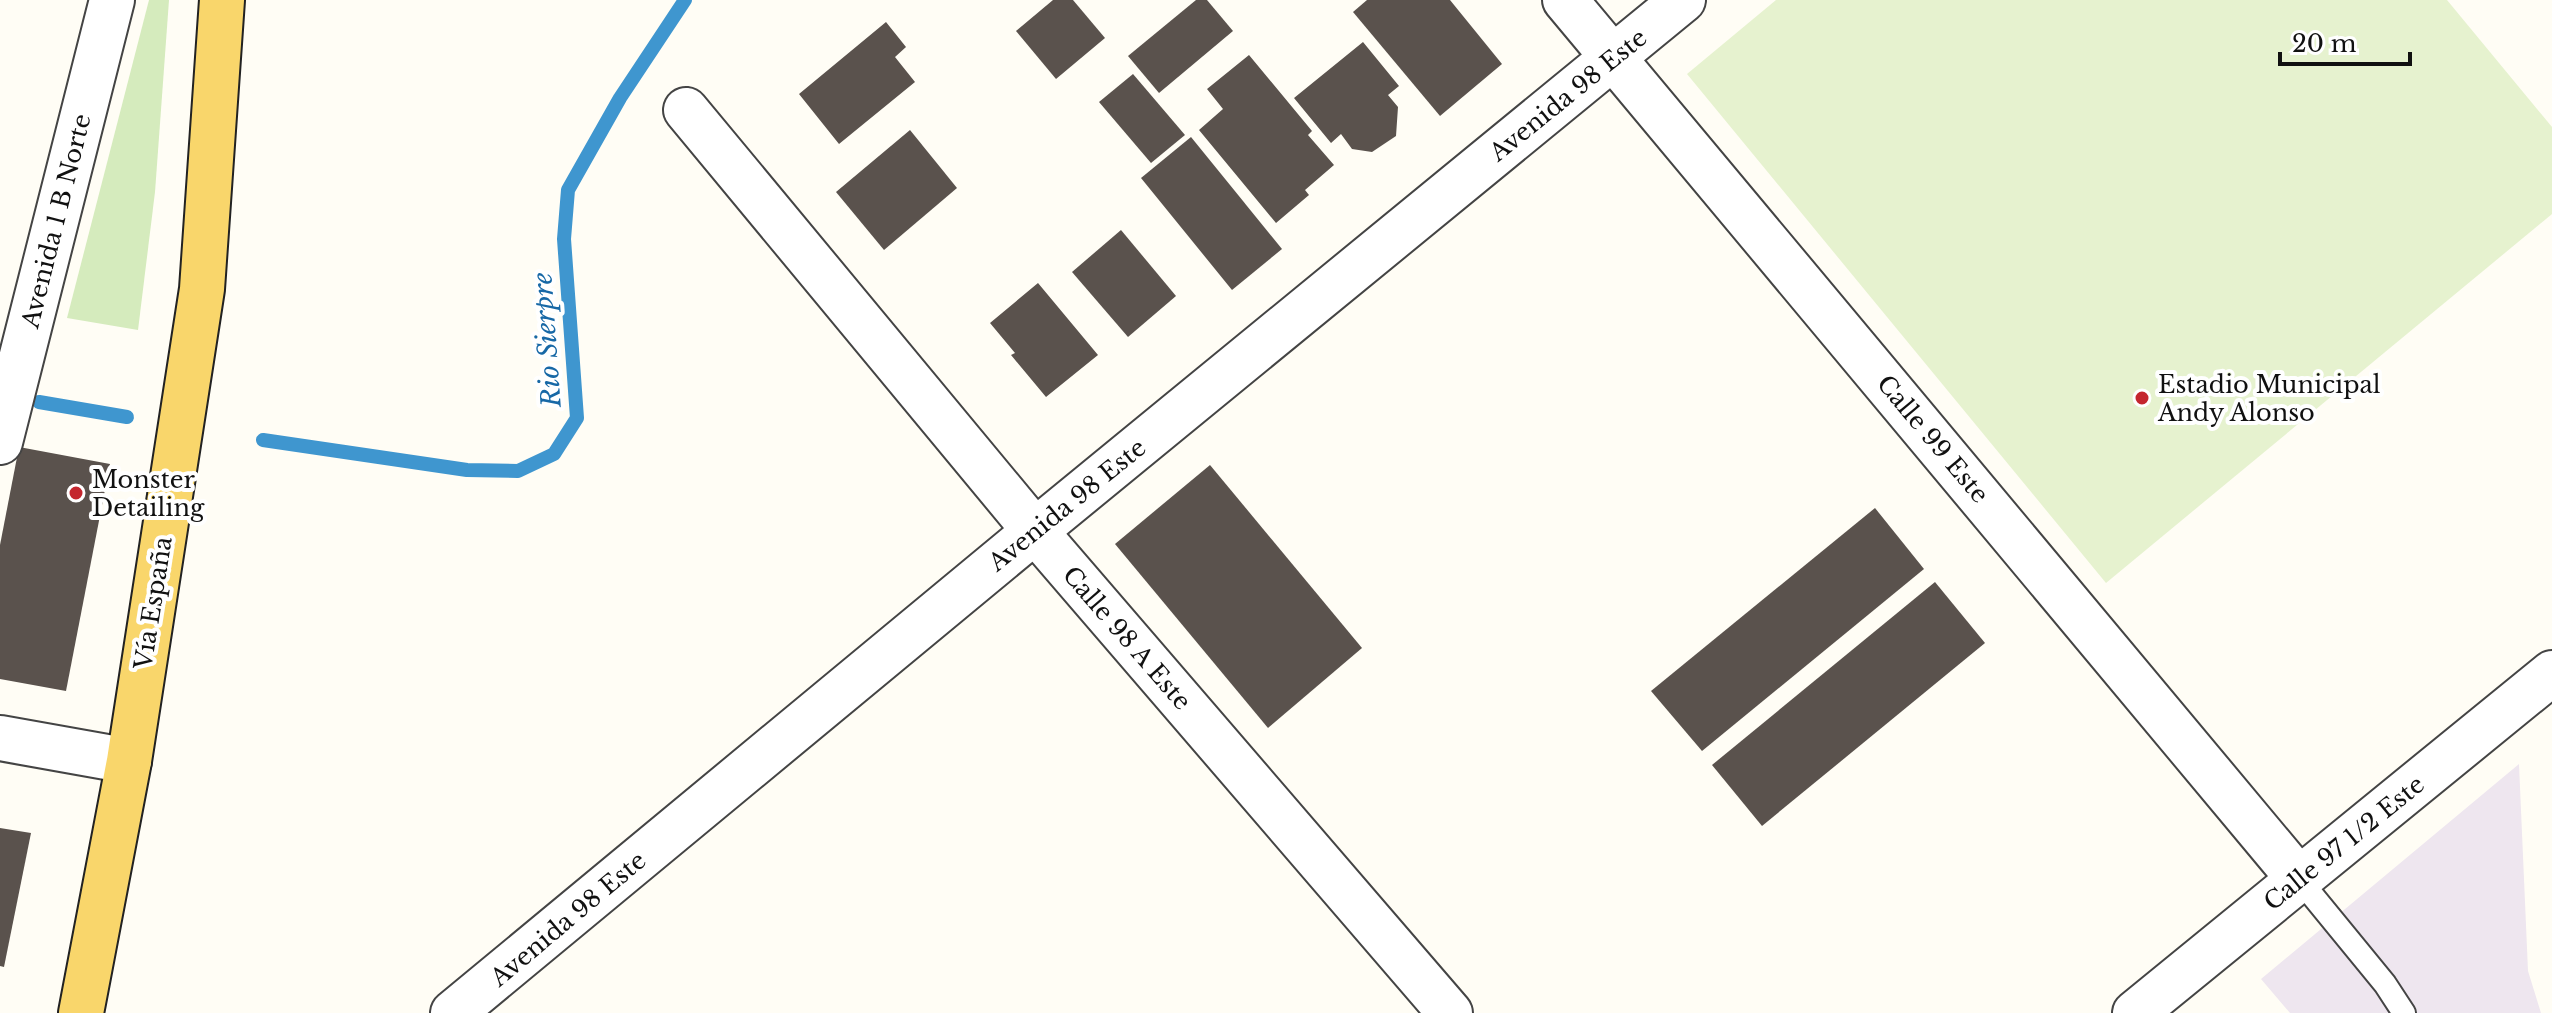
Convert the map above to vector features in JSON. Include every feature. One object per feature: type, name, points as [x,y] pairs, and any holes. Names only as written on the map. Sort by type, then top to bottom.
[{"type":"main road","name":"Vía España","points":[[81,1013],[129,761],[202,289],[222,0]]},
{"type":"street","name":"Avenida 1 B Norte","points":[[0,442],[112,0]]},
{"type":"street","name":"Calle 99 Este","points":[[1565,0],[2299,879]]},
{"type":"street","name":"Avenida 98 Este","points":[[462,1011],[1035,531],[1683,0]]},
{"type":"street","name":"Calle 98 A Este","points":[[686,110],[1035,531],[1450,1013]]},
{"type":"street","name":"Calle 97 1/2 Este","points":[[2135,1013],[2552,673]]},
{"type":"street","points":[[0,738],[129,761]]},
{"type":"lane","points":[[2299,879],[2385,984],[2404,1013]]},
{"type":"shaded area","points":[[2519,764],[2528,971],[2541,1013],[2290,1013],[2261,979]]},
{"type":"green space","points":[[149,0],[169,0],[155,192],[138,330],[67,318]]},
{"type":"green space","name":"Estadio Municipal Andy Alonso","points":[[1776,0],[2447,0],[2552,127],[2552,214],[2106,583],[1687,74]]},
{"type":"building","points":[[1053,0],[1073,0],[1105,38],[1056,79],[1016,31]]},
{"type":"building","points":[[1196,0],[1207,0],[1233,31],[1159,93],[1128,56]]},
{"type":"building","points":[[1367,0],[1450,0],[1502,64],[1440,116],[1353,12]]},
{"type":"building","points":[[886,22],[906,47],[895,57],[915,82],[839,144],[799,94]]},
{"type":"building","points":[[1363,42],[1399,86],[1388,95],[1398,107],[1396,136],[1372,152],[1352,149],[1341,134],[1331,143],[1294,98]]},
{"type":"building","points":[[1249,55],[1312,131],[1308,135],[1334,165],[1305,190],[1309,195],[1276,223],[1199,130],[1223,109],[1207,89]]},
{"type":"building","points":[[1133,74],[1185,135],[1151,163],[1099,102]]},
{"type":"building","points":[[910,130],[957,188],[884,250],[836,192]]},
{"type":"building","points":[[1191,137],[1282,249],[1232,290],[1141,178]]},
{"type":"building","points":[[1121,230],[1176,296],[1128,337],[1072,272]]},
{"type":"building","points":[[1038,283],[1098,355],[1046,397],[1011,355],[1015,353],[990,323]]},
{"type":"building","points":[[19,447],[110,464],[66,691],[0,679],[0,545]]},
{"type":"building","points":[[1210,465],[1362,648],[1268,728],[1115,544]]},
{"type":"building","points":[[1875,508],[1924,569],[1702,751],[1651,691]]},
{"type":"building","points":[[1935,582],[1985,643],[1762,826],[1712,765]]},
{"type":"building","points":[[0,828],[31,833],[4,967],[0,966]]},
{"type":"waterway","name":"Rio Sierpre","points":[[263,440],[467,470],[518,471],[554,454],[577,418],[564,239],[568,190],[620,98],[685,0]]},
{"type":"waterway","name":"Rio Sierpre","points":[[39,402],[127,417]]},
{"type":"place","name":"Estadio Municipal Andy Alonso","points":[[2142,398]]},
{"type":"place","name":"Monster Detailing","points":[[76,493]]}]
